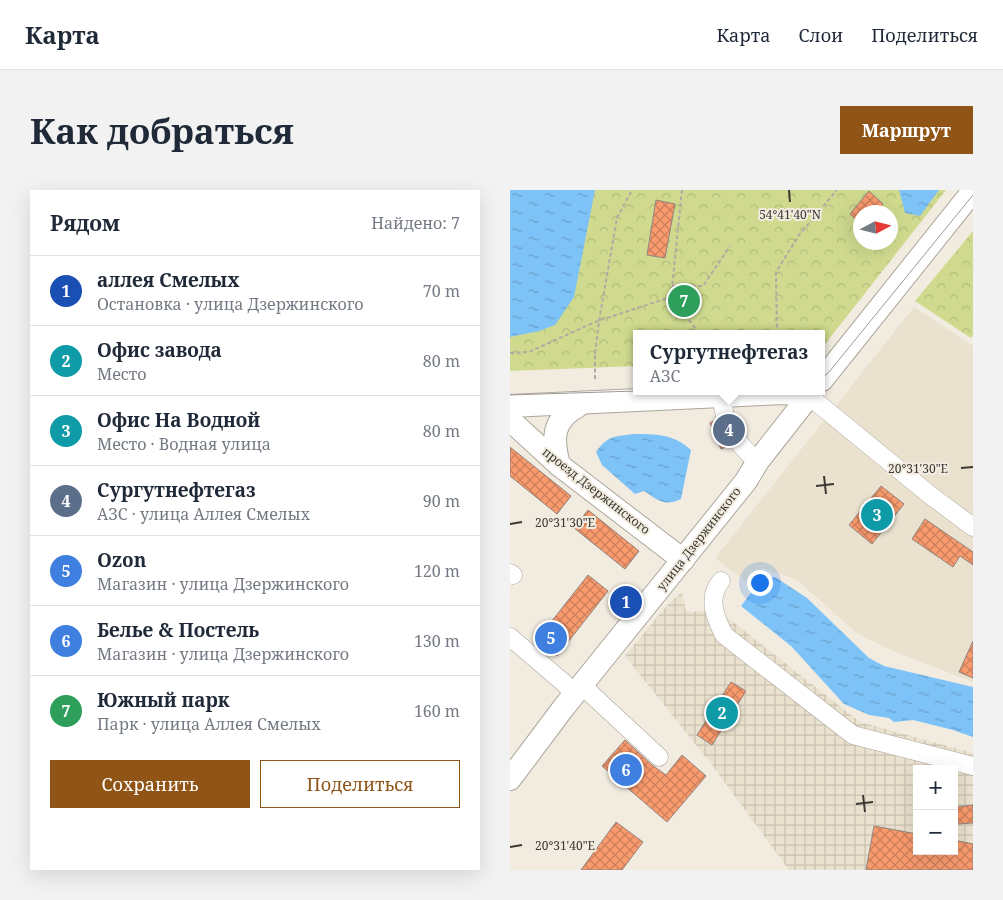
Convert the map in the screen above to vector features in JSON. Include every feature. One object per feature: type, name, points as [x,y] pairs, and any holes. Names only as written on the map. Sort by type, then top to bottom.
[{"type":"main road","name":"улица Дзержинского","points":[[825,375],[973,191]]},
{"type":"main road","points":[[510,406],[764,395]]},
{"type":"main road","name":"улица Дзержинского","points":[[510,779],[564,707],[746,481],[758,461],[809,395]]},
{"type":"main road","points":[[560,464],[555,445],[557,426],[566,412],[578,406],[577,404]]},
{"type":"main road","name":"проезд Дзержинского","points":[[510,420],[560,464],[683,560]]},
{"type":"street","points":[[821,395],[930,495],[973,527]]},
{"type":"street","points":[[721,397],[728,430],[749,454],[758,461]]},
{"type":"street","points":[[721,581],[714,589],[712,604],[716,620],[724,634],[853,735],[973,766]]},
{"type":"street","points":[[510,637],[564,683],[591,694],[659,757]]},
{"type":"path","points":[[595,379],[595,354],[599,321],[617,218],[632,190]]},
{"type":"path","points":[[682,190],[671,297],[697,330]]},
{"type":"path","points":[[777,330],[776,272],[799,235],[838,190]]},
{"type":"path","points":[[672,286],[703,286],[730,246]]},
{"type":"path","points":[[510,353],[529,352],[599,321],[671,297]]},
{"type":"shaded area","points":[[914,307],[973,346],[973,682],[893,651],[858,634],[797,580],[762,568],[749,584],[715,558]]},
{"type":"shaded area","points":[[682,592],[686,612],[718,610],[860,722],[973,753],[973,870],[789,870],[712,765],[625,656],[668,604]]},
{"type":"green space","points":[[510,190],[946,190],[825,344],[825,330],[633,330],[633,366],[510,371]]},
{"type":"green space","points":[[973,231],[973,335],[971,338],[915,301]]},
{"type":"water","points":[[510,190],[595,190],[574,297],[555,325],[539,331],[510,337]]},
{"type":"water","points":[[899,190],[939,190],[920,216],[905,213]]},
{"type":"water","points":[[633,434],[664,436],[678,441],[691,450],[681,499],[666,502],[657,500],[644,491],[635,494],[602,465],[596,452],[604,442],[612,438]]},
{"type":"water","points":[[763,577],[775,577],[807,598],[869,658],[884,666],[973,687],[973,737],[913,720],[894,722],[889,718],[869,715],[844,704],[791,646],[741,606]]},
{"type":"building","points":[[869,191],[883,204],[882,205],[857,205]]},
{"type":"building","points":[[656,200],[675,204],[665,258],[647,255]]},
{"type":"building","points":[[715,420],[720,437],[728,446],[721,449],[710,423]]},
{"type":"building","points":[[510,447],[571,496],[557,514],[510,476]]},
{"type":"building","points":[[881,486],[904,504],[872,544],[849,525]]},
{"type":"building","points":[[588,510],[639,551],[625,569],[574,528]]},
{"type":"building","points":[[925,519],[973,552],[973,565],[960,556],[953,567],[912,539]]},
{"type":"building","points":[[588,575],[608,591],[557,656],[537,640]]},
{"type":"building","points":[[973,641],[973,678],[959,672]]},
{"type":"building","points":[[731,682],[746,691],[712,745],[697,735]]},
{"type":"building","points":[[625,740],[666,775],[682,755],[706,776],[667,822],[602,766]]},
{"type":"building","points":[[973,805],[973,823],[958,824],[958,807]]},
{"type":"building","points":[[616,822],[643,842],[622,870],[581,870]]},
{"type":"building","points":[[874,826],[913,833],[913,855],[958,855],[958,841],[973,844],[973,870],[866,870]]},
{"type":"tram line","points":[[825,375],[973,195]]},
{"type":"tram line","points":[[510,395],[633,391]]},
{"type":"place","name":"Южный парк","points":[[684,301]]},
{"type":"place","name":"Сургутнефтегаз","points":[[729,430]]},
{"type":"place","name":"Офис На Водной","points":[[877,515]]},
{"type":"place","name":"аллея Смелых","points":[[626,602]]},
{"type":"place","name":"Ozon","points":[[551,638]]},
{"type":"place","name":"Офис завода","points":[[722,713]]},
{"type":"place","name":"Белье & Постель","points":[[626,770]]}]
